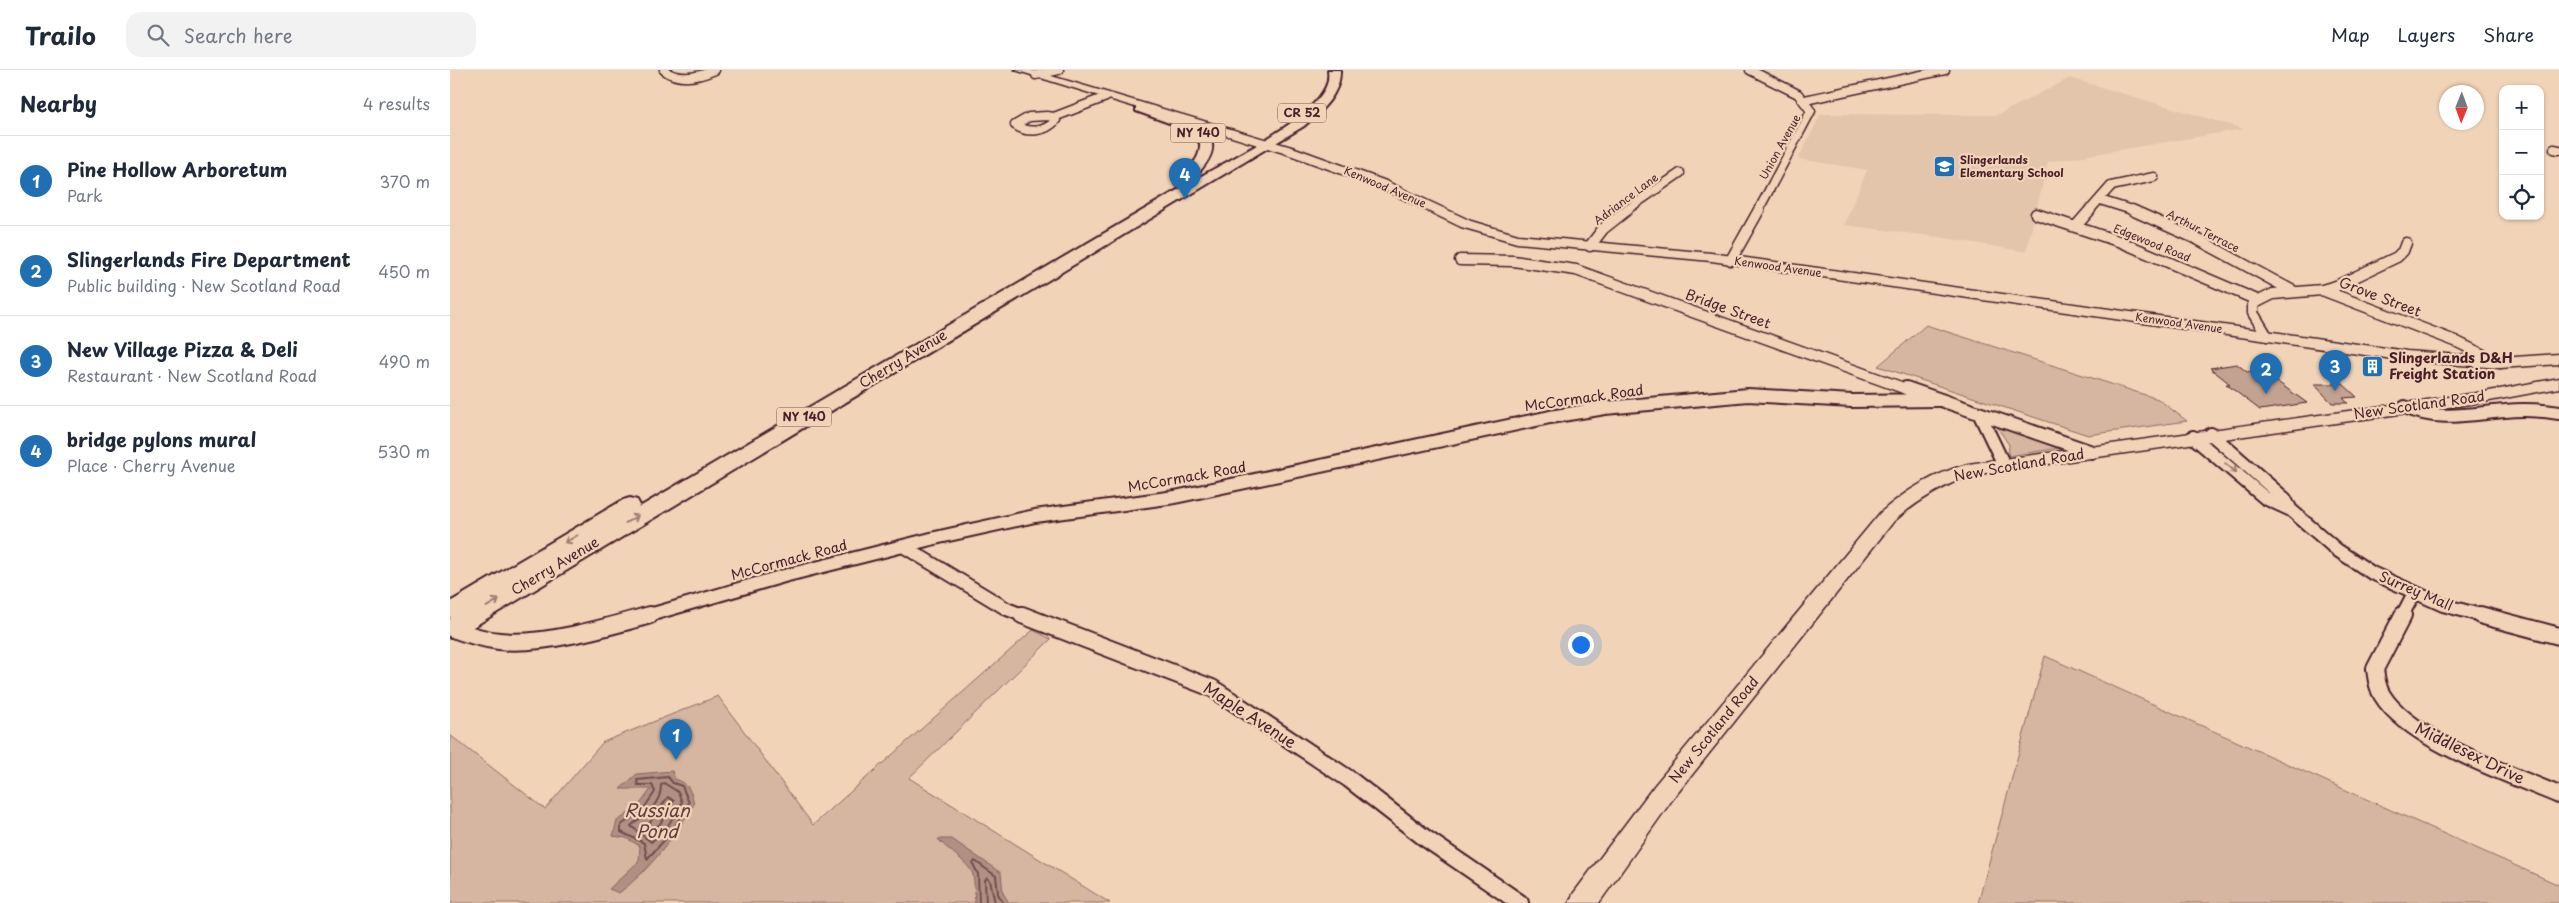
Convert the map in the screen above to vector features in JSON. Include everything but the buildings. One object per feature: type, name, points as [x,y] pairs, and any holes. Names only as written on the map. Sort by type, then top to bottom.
[{"type":"main road","name":"Kenwood Avenue","points":[[1020,70],[1140,108],[1261,142],[1382,184],[1481,230],[1536,242],[1731,260],[2416,358],[2500,363],[2559,359]]},
{"type":"main road","name":"Cherry Avenue","points":[[1150,207],[1182,182],[1300,123],[1323,101],[1332,83],[1334,70]]},
{"type":"main road","name":"NY 140","points":[[1140,108],[1190,128],[1207,142],[1208,152],[1205,160],[1182,182]]},
{"type":"main road","name":"Cherry Avenue","points":[[450,624],[1150,207],[1197,184],[1261,142]]},
{"type":"main road","name":"New Scotland Road","points":[[1583,903],[1663,793],[1887,517],[1905,500],[1946,477],[1968,470],[2202,435],[2514,392],[2559,383]]},
{"type":"street","points":[[664,70],[671,76],[679,77],[700,76],[715,70]]},
{"type":"street","points":[[1036,75],[1059,70]]},
{"type":"street","name":"Union Avenue","points":[[1731,260],[1811,111],[1805,100],[1786,87],[1750,70]]},
{"type":"street","points":[[1900,70],[1913,76]]},
{"type":"street","points":[[1805,100],[1945,70]]},
{"type":"street","points":[[1054,116],[1106,97]]},
{"type":"street","name":"Adriance Lane","points":[[1590,246],[1592,239],[1624,212],[1680,173]]},
{"type":"street","points":[[2077,225],[2111,186],[2154,177]]},
{"type":"street","name":"Arthur Terrace","points":[[2100,200],[2155,219],[2210,246],[2293,291]]},
{"type":"street","name":"Edgewood Road","points":[[2036,214],[2077,225],[2149,253],[2257,300]]},
{"type":"street","points":[[2322,290],[2336,286],[2397,257],[2403,251],[2406,243]]},
{"type":"street","name":"Bridge Street","points":[[1460,260],[1513,261],[1576,270],[1980,415],[2092,452]]},
{"type":"street","name":"Grove Street","points":[[2257,300],[2273,294],[2322,290],[2455,341],[2500,363]]},
{"type":"street","points":[[2257,300],[2252,304],[2253,313],[2267,336]]},
{"type":"street","name":"McCormack Road","points":[[450,624],[473,636],[500,641],[577,634],[784,576],[902,546],[1035,516],[1175,497],[1550,417],[1605,408],[1748,395],[1852,401],[1939,400]]},
{"type":"street","points":[[2405,407],[2427,415],[2442,416],[2515,410],[2559,413]]},
{"type":"street","points":[[1980,415],[2004,465]]},
{"type":"street","name":"Surrey Mall","points":[[2202,435],[2265,498],[2291,510],[2336,550],[2372,573],[2414,593],[2472,614],[2559,636]]},
{"type":"street","name":"Surrey Mall","points":[[2202,435],[2285,499],[2291,510]]},
{"type":"street","name":"Maple Avenue","points":[[902,546],[1007,609],[1212,688],[1349,779],[1424,838],[1520,903]]},
{"type":"street","name":"Middlesex Drive","points":[[2414,593],[2375,669],[2382,694],[2392,707],[2421,731],[2472,757],[2559,795]]},
{"type":"shaded area","name":"Slingerlands Elementary School","points":[[2070,78],[2244,129],[2048,162],[2026,252],[1945,238],[1844,225],[1867,170],[1798,159],[1821,114],[1997,115]]},
{"type":"shaded area","points":[[1926,325],[2158,399],[2187,421],[2088,435],[1878,366]]},
{"type":"shaded area","points":[[1995,423],[2066,447],[2008,456],[2009,445]]},
{"type":"shaded area","points":[[1033,630],[1051,639],[909,778],[1110,903],[450,903],[450,735],[545,809],[603,742],[718,696],[813,825]]},
{"type":"shaded area","points":[[2045,656],[2559,885],[2559,903],[1978,903]]},
{"type":"water","name":"Russian Pond","points":[[672,771],[675,779],[689,788],[694,804],[652,863],[631,884],[619,893],[609,889],[639,861],[640,846],[626,838],[613,836],[617,821],[638,807],[651,789],[620,789],[637,774]]},
{"type":"water","points":[[938,839],[952,839],[1001,873],[1003,893],[1009,903],[975,903],[974,878],[971,870]]},
{"type":"place","name":"Slingerlands Elementary School","points":[[1944,166]]},
{"type":"place","name":"bridge pylons mural","points":[[1185,199]]},
{"type":"place","name":"Slingerlands D&H Freight Station","points":[[2373,366]]},
{"type":"place","name":"New Village Pizza & Deli","points":[[2335,391]]},
{"type":"place","name":"Slingerlands Fire Department","points":[[2266,394]]},
{"type":"place","name":"Pine Hollow Arboretum","points":[[676,760]]}]
